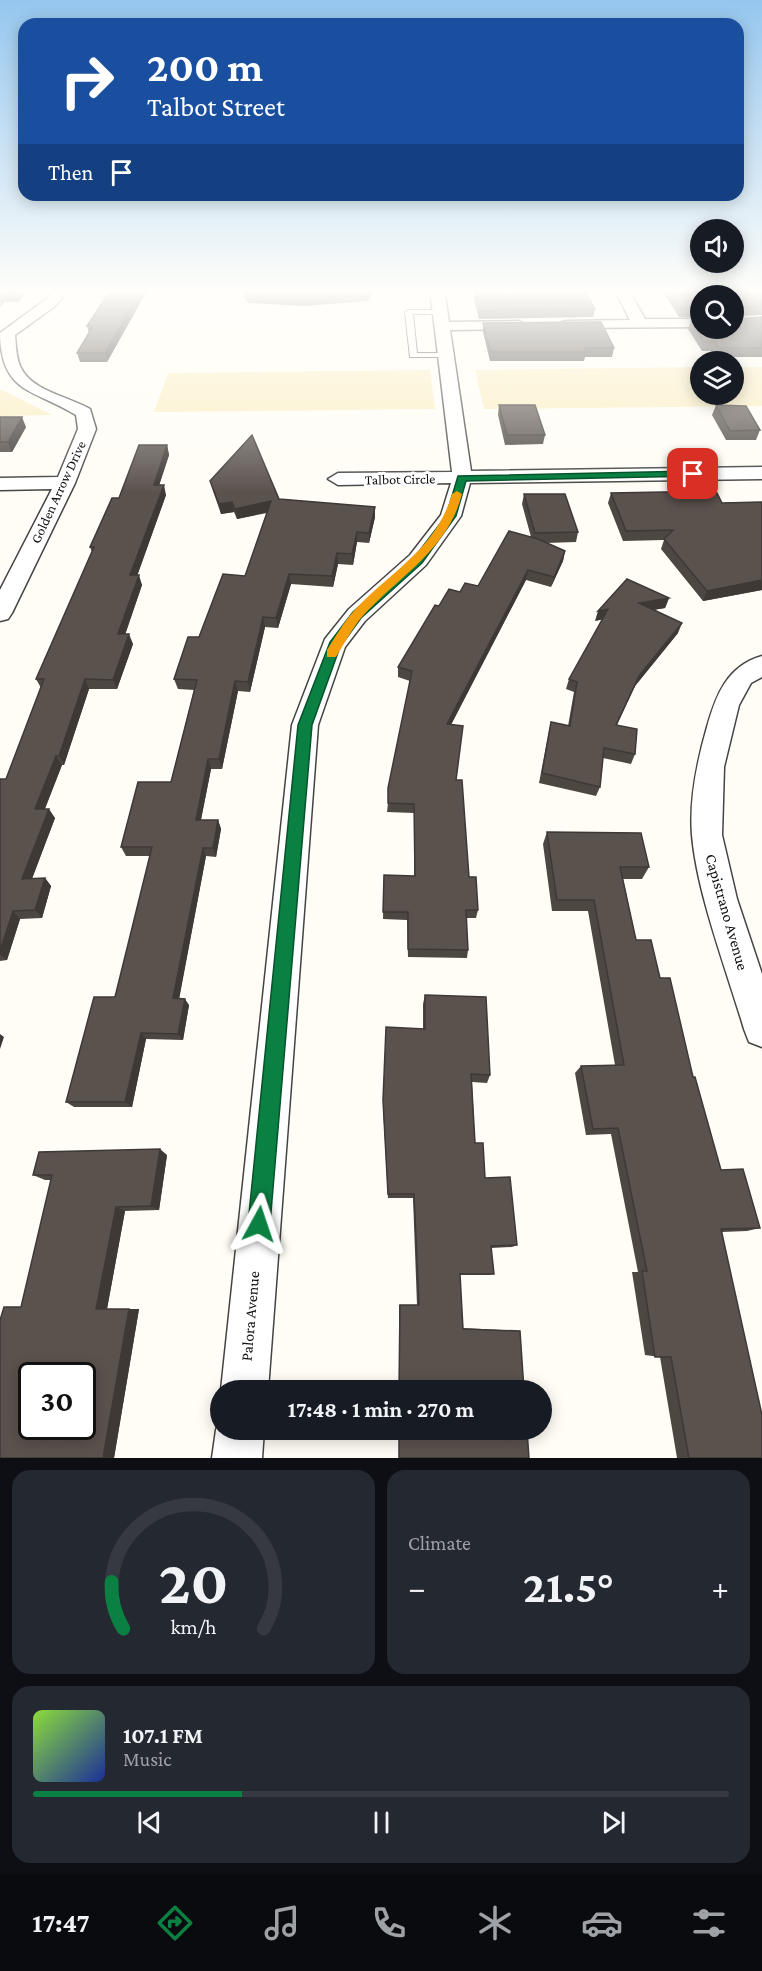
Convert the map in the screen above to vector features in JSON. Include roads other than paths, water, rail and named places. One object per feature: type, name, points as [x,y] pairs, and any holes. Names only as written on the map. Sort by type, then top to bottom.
[{"type":"street","name":"Golden Arrow Drive","points":[[0,613],[65,483],[87,429],[84,413],[73,405],[23,381],[14,370],[10,357]]},
{"type":"street","name":"Palora Avenue","points":[[245,1380],[305,725],[334,645],[357,615],[418,560],[451,516],[462,478],[447,357]]},
{"type":"street","name":"Talbot Circle","points":[[338,479],[762,473]]},
{"type":"street","points":[[0,484],[65,483]]},
{"type":"street","name":"Capistrano Avenue","points":[[762,665],[742,677],[726,705],[710,767],[706,835],[720,899],[762,1029]]},
{"type":"street","points":[[237,1458],[239,1440]]}]
